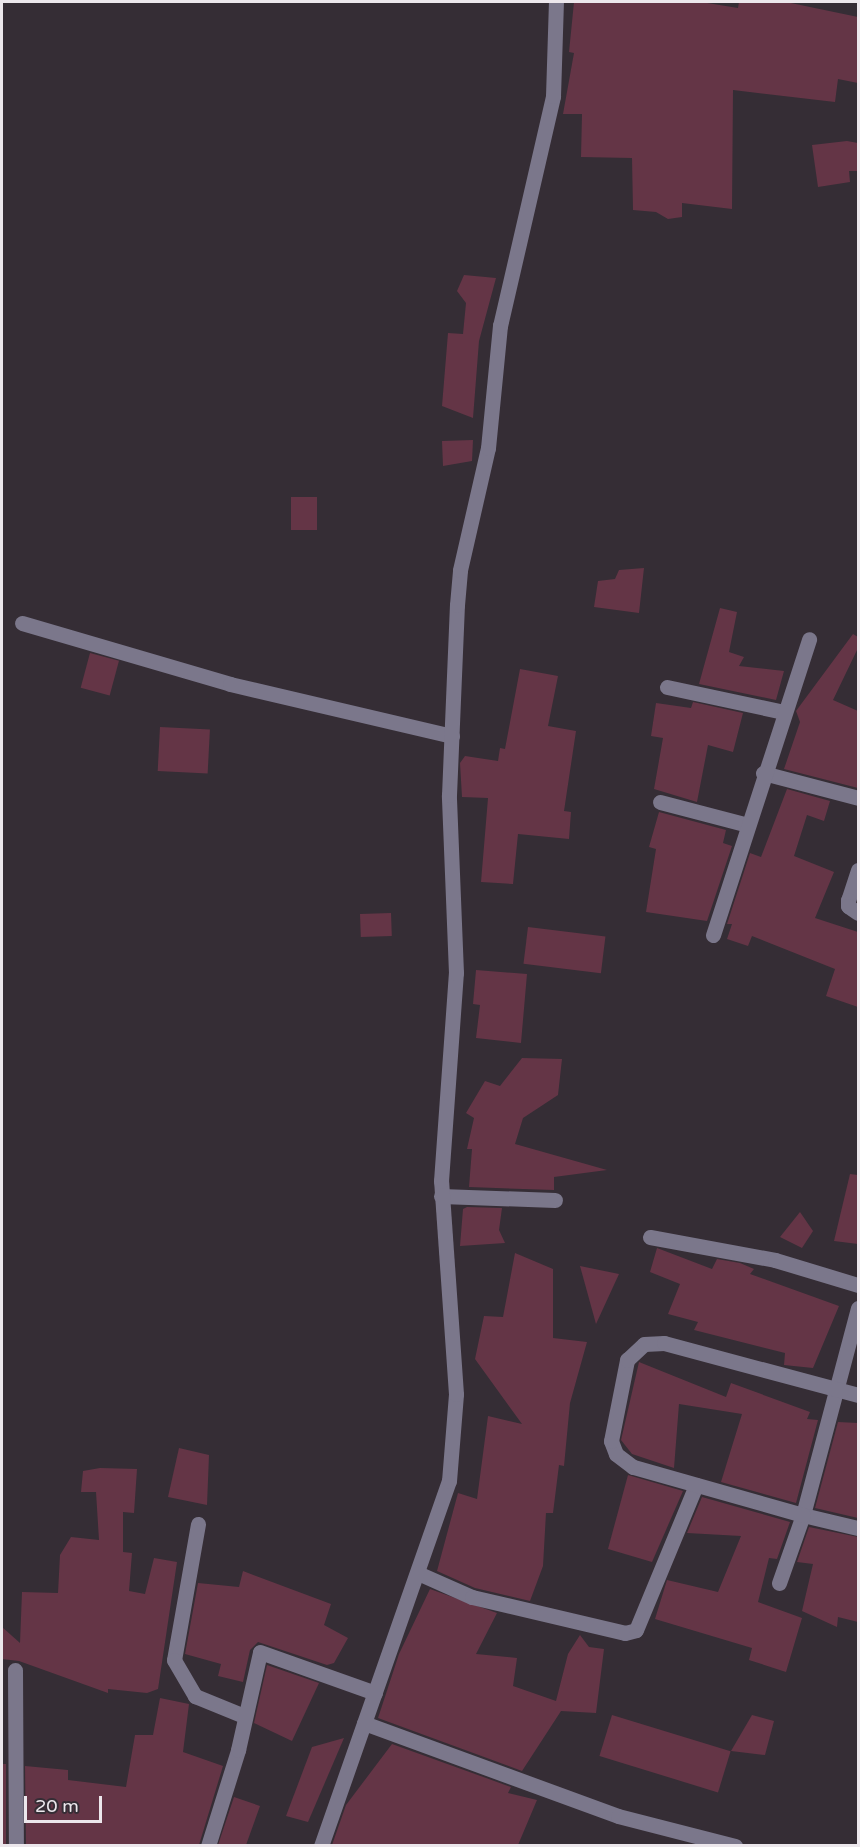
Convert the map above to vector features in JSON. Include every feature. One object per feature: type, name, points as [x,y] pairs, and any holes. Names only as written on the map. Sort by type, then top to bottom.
[{"type":"street","points":[[321,1845],[420,1574],[449,1481],[457,1412],[441,1196],[456,973],[452,736],[460,570],[488,448],[500,326],[553,96],[556,2]]},
{"type":"street","points":[[22,623],[230,684],[452,736]]},
{"type":"street","points":[[713,935],[763,773],[808,639]]},
{"type":"street","points":[[667,687],[784,712]]},
{"type":"street","points":[[763,773],[858,798]]},
{"type":"street","points":[[660,802],[748,825]]},
{"type":"street","points":[[858,870],[848,900],[848,906],[858,913]]},
{"type":"street","points":[[441,1196],[555,1200]]},
{"type":"street","points":[[650,1237],[775,1260],[858,1285]]},
{"type":"street","points":[[779,1583],[803,1515],[858,1308]]},
{"type":"street","points":[[858,1395],[664,1343],[633,1351],[627,1360],[611,1441],[616,1454],[633,1467],[803,1515],[858,1528]]},
{"type":"street","points":[[420,1574],[472,1597],[624,1633],[636,1630],[696,1485]]},
{"type":"street","points":[[198,1524],[174,1660],[195,1695],[244,1716]]},
{"type":"street","points":[[208,1845],[234,1767],[260,1652],[264,1650],[375,1693]]},
{"type":"street","points":[[15,1670],[16,1845]]},
{"type":"street","points":[[364,1723],[618,1816],[735,1845]]},
{"type":"building","points":[[574,2],[701,2],[738,8],[739,2],[786,2],[858,17],[858,83],[838,79],[835,102],[733,90],[732,209],[682,203],[682,217],[668,219],[656,212],[633,210],[632,158],[581,157],[582,114],[563,114],[574,53],[569,52]]},
{"type":"building","points":[[847,141],[858,143],[858,171],[849,171],[850,182],[818,187],[812,145]]},
{"type":"building","points":[[464,275],[496,278],[479,341],[473,418],[442,406],[448,333],[463,334],[466,303],[457,291]]},
{"type":"building","points":[[473,440],[472,461],[443,466],[442,441]]},
{"type":"building","points":[[291,497],[317,497],[317,530],[291,530]]},
{"type":"building","points":[[644,568],[639,613],[594,607],[598,581],[615,579],[619,570]]},
{"type":"building","points":[[720,608],[737,612],[729,652],[744,657],[739,666],[784,671],[776,700],[699,684]]},
{"type":"building","points":[[853,634],[858,637],[858,648],[833,700],[858,711],[858,788],[784,769],[800,722],[796,711]]},
{"type":"building","points":[[90,653],[119,661],[110,696],[81,688]]},
{"type":"building","points":[[520,669],[558,676],[548,726],[576,731],[564,811],[571,812],[569,839],[518,834],[513,884],[481,882],[488,798],[462,797],[460,763],[465,756],[498,761],[500,748],[505,749]]},
{"type":"building","points":[[693,702],[743,713],[733,752],[708,745],[697,802],[654,789],[663,738],[651,736],[656,703],[691,708]]},
{"type":"building","points":[[160,727],[210,730],[208,774],[158,771]]},
{"type":"building","points":[[787,789],[830,801],[824,821],[807,815],[794,856],[834,872],[815,918],[858,932],[858,1007],[826,996],[835,969],[752,936],[748,946],[727,939],[732,924],[727,924],[750,853],[761,857]]},
{"type":"building","points":[[659,812],[726,830],[723,843],[732,846],[707,921],[646,912],[656,849],[649,847]]},
{"type":"building","points":[[391,913],[392,936],[361,937],[360,914]]},
{"type":"building","points":[[528,927],[605,937],[601,973],[523,964]]},
{"type":"building","points":[[476,970],[527,974],[521,1043],[476,1038],[480,1005],[473,1004]]},
{"type":"building","points":[[522,1058],[562,1059],[558,1095],[523,1118],[515,1144],[607,1170],[554,1177],[554,1190],[469,1187],[472,1149],[467,1149],[474,1118],[466,1113],[485,1081],[500,1086]]},
{"type":"building","points":[[850,1174],[858,1175],[858,1244],[834,1241]]},
{"type":"building","points":[[467,1207],[502,1208],[499,1230],[505,1243],[460,1246],[463,1209]]},
{"type":"building","points":[[800,1212],[813,1231],[802,1248],[780,1237]]},
{"type":"building","points":[[657,1248],[712,1269],[717,1259],[740,1263],[754,1269],[750,1274],[839,1306],[813,1368],[784,1365],[785,1353],[694,1330],[698,1322],[668,1314],[680,1284],[650,1272]]},
{"type":"building","points":[[515,1253],[553,1269],[553,1338],[587,1342],[570,1403],[564,1466],[559,1465],[553,1513],[546,1513],[543,1566],[530,1601],[475,1588],[437,1571],[458,1493],[477,1499],[488,1416],[522,1424],[475,1359],[484,1316],[503,1317]]},
{"type":"building","points":[[580,1266],[619,1274],[596,1324]]},
{"type":"building","points":[[639,1362],[726,1397],[731,1383],[810,1412],[807,1419],[818,1420],[796,1503],[721,1482],[742,1414],[679,1404],[674,1468],[632,1454],[621,1440]]},
{"type":"building","points":[[838,1422],[858,1423],[858,1518],[815,1508]]},
{"type":"building","points":[[179,1448],[209,1455],[207,1505],[168,1497]]},
{"type":"building","points":[[100,1468],[137,1469],[134,1513],[123,1512],[123,1552],[132,1553],[129,1591],[145,1594],[154,1558],[177,1562],[158,1689],[147,1693],[108,1689],[108,1693],[19,1661],[2,1659],[2,1627],[20,1643],[22,1592],[58,1593],[60,1555],[71,1537],[99,1540],[96,1492],[81,1492],[83,1471]]},
{"type":"building","points":[[628,1475],[683,1491],[652,1562],[608,1549]]},
{"type":"building","points":[[702,1497],[790,1522],[777,1559],[769,1558],[758,1602],[802,1618],[786,1672],[749,1660],[752,1648],[655,1619],[667,1580],[718,1592],[741,1536],[687,1533]]},
{"type":"building","points":[[809,1527],[858,1537],[858,1622],[838,1617],[837,1627],[802,1611],[813,1564],[797,1562]]},
{"type":"building","points":[[243,1571],[331,1604],[324,1625],[348,1638],[334,1663],[327,1665],[258,1642],[250,1650],[243,1682],[218,1676],[221,1664],[185,1654],[198,1583],[239,1587]]},
{"type":"building","points":[[430,1589],[497,1613],[476,1654],[517,1658],[513,1686],[556,1701],[568,1654],[580,1635],[589,1647],[604,1649],[596,1713],[561,1711],[522,1771],[378,1718],[399,1654]]},
{"type":"building","points":[[267,1665],[319,1683],[292,1741],[254,1723]]},
{"type":"building","points":[[160,1698],[189,1704],[183,1752],[223,1766],[199,1845],[26,1845],[25,1766],[68,1770],[68,1780],[126,1787],[135,1735],[153,1735]]},
{"type":"building","points":[[612,1715],[731,1751],[718,1792],[599,1756]]},
{"type":"building","points":[[752,1715],[774,1721],[765,1755],[731,1751]]},
{"type":"building","points":[[344,1738],[308,1822],[286,1816],[312,1747]]},
{"type":"building","points":[[392,1744],[511,1787],[508,1793],[537,1800],[518,1845],[332,1845],[346,1805]]},
{"type":"building","points":[[2,1764],[6,1764],[6,1845],[2,1845]]},
{"type":"building","points":[[234,1797],[260,1806],[246,1845],[218,1845]]}]
